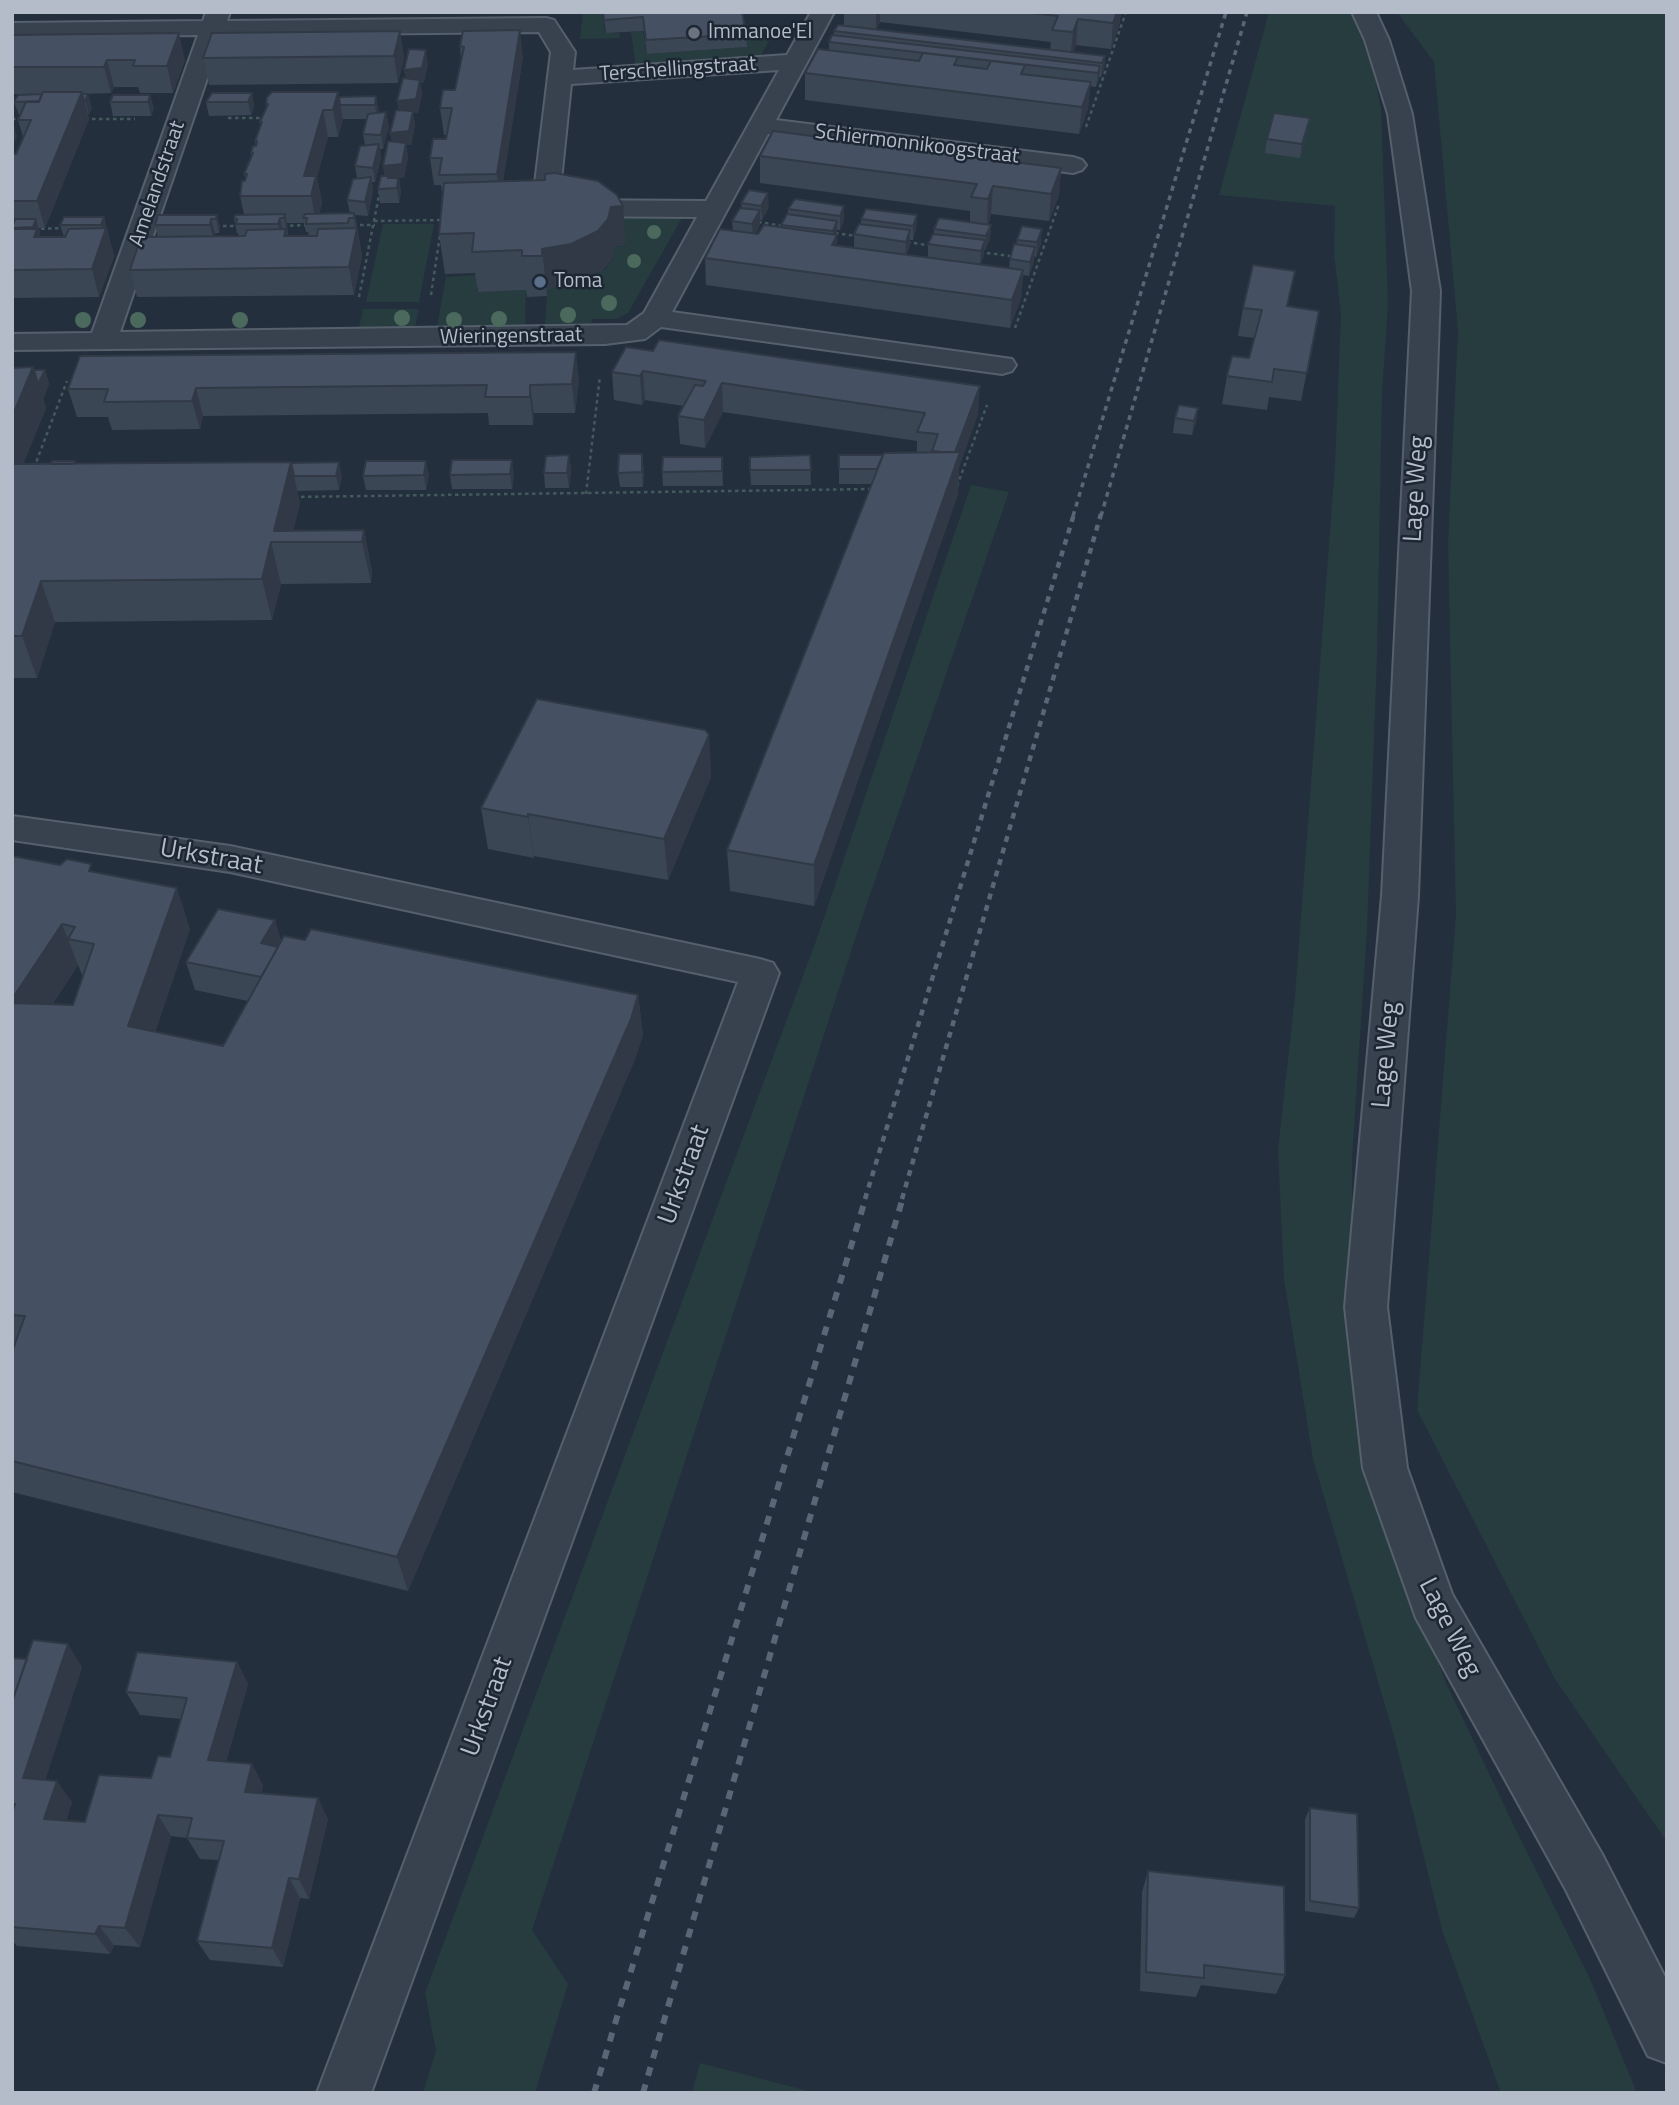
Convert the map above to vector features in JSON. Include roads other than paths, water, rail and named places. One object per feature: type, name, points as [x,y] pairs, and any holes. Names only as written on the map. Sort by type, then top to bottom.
[{"type":"street","name":"Terschellingstraat","points":[[655,318],[823,12]]},
{"type":"street","name":"Lage Weg","points":[[1364,12],[1377,40],[1401,114],[1426,291],[1400,896],[1366,1307],[1385,1468],[1432,1603],[1584,1872],[1659,2016],[1667,2037]]},
{"type":"street","name":"Terschellingstraat","points":[[547,18],[563,52],[545,208],[714,212]]},
{"type":"street","points":[[12,30],[215,20],[547,18]]},
{"type":"street","name":"Amelandstraat","points":[[92,340],[215,20]]},
{"type":"street","name":"Terschellingstraat","points":[[560,78],[796,62]]},
{"type":"street","name":"Schiermonnikoogstraat","points":[[761,126],[1073,164]]},
{"type":"street","points":[[655,318],[1002,365]]},
{"type":"street","name":"Wieringenstraat","points":[[12,342],[605,336],[635,334],[655,318]]},
{"type":"street","name":"Urkstraat","points":[[12,828],[230,859],[760,973],[344,2093]]},
{"type":"railway","points":[[1073,516],[1226,12]]},
{"type":"railway","points":[[1101,516],[1247,12]]},
{"type":"railway","points":[[865,1199],[1074,514]]},
{"type":"railway","points":[[902,1199],[1101,514]]},
{"type":"railway","points":[[594,2093],[866,1197]]},
{"type":"railway","points":[[643,2093],[903,1197]]},
{"type":"place","name":"Immanoe'El","points":[[694,33]]},
{"type":"place","name":"Toma","points":[[540,282]]}]
